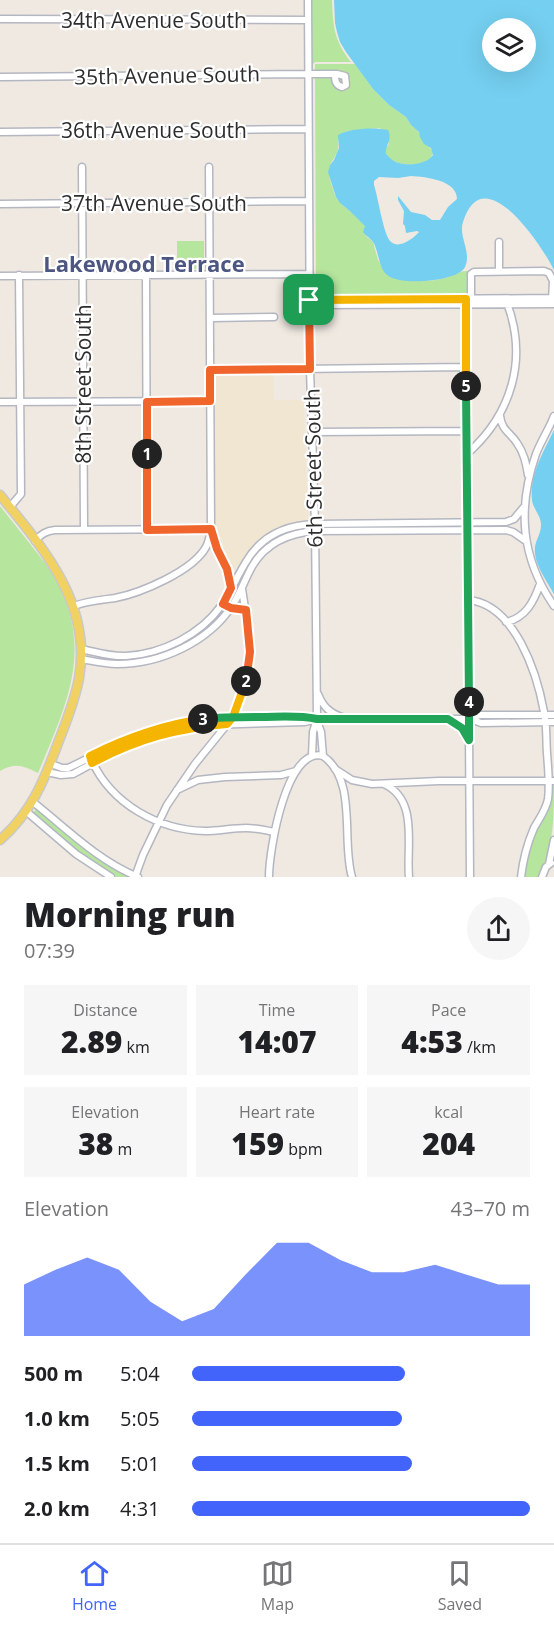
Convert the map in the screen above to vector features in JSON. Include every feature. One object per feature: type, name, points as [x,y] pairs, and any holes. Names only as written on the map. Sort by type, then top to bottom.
[{"type":"main road","points":[[0,495],[60,575],[74,606],[81,649],[76,692],[49,768],[27,812],[0,840]]},
{"type":"street","name":"6th Street South","points":[[308,0],[310,369],[315,524],[316,688],[322,756]]},
{"type":"street","name":"34th Avenue South","points":[[0,19],[308,20]]},
{"type":"street","name":"35th Avenue South","points":[[0,76],[334,74]]},
{"type":"street","name":"36th Avenue South","points":[[0,132],[308,129]]},
{"type":"street","name":"8th Street South","points":[[82,167],[84,529]]},
{"type":"street","points":[[74,606],[138,591],[174,575],[192,562],[206,547],[211,529],[209,167]]},
{"type":"street","name":"37th Avenue South","points":[[0,204],[309,201]]},
{"type":"street","points":[[499,242],[499,271]]},
{"type":"street","points":[[309,303],[468,301],[553,302],[553,281],[549,273],[544,271],[478,271],[471,274],[468,301],[466,367],[470,877]]},
{"type":"street","points":[[0,276],[309,274]]},
{"type":"street","points":[[10,507],[21,494],[19,275]]},
{"type":"street","points":[[146,275],[147,530]]},
{"type":"street","points":[[467,454],[478,444],[500,415],[511,389],[517,353],[517,336],[507,302]]},
{"type":"street","points":[[211,318],[274,317]]},
{"type":"street","points":[[210,370],[466,367]]},
{"type":"street","points":[[0,402],[210,401]]},
{"type":"street","points":[[500,415],[504,429],[523,452],[529,479]]},
{"type":"street","points":[[554,416],[537,452],[524,507],[526,541],[540,584],[554,606]]},
{"type":"street","points":[[490,429],[504,429]]},
{"type":"street","points":[[312,432],[467,431]]},
{"type":"street","points":[[523,452],[527,455],[537,452]]},
{"type":"street","points":[[81,649],[125,656],[152,652],[198,630],[223,604],[253,551],[278,531],[291,526],[353,523],[506,522],[514,519],[524,507]]},
{"type":"street","points":[[353,523],[353,531]]},
{"type":"street","points":[[35,541],[48,531],[211,529]]},
{"type":"street","points":[[211,529],[217,549],[227,569],[231,588]]},
{"type":"street","points":[[81,659],[119,664],[143,661],[163,656],[188,645],[213,627],[231,608],[252,566],[259,557],[275,542],[295,533],[315,531],[513,532],[526,541]]},
{"type":"street","points":[[227,569],[241,570]]},
{"type":"street","points":[[506,622],[514,621],[522,616],[540,584]]},
{"type":"street","points":[[33,802],[92,852],[136,877],[158,822],[175,791],[233,717],[245,685],[250,652],[242,589]]},
{"type":"street","points":[[468,600],[484,604],[506,622],[518,637],[537,684],[545,718],[551,781],[548,801],[526,849],[521,877]]},
{"type":"street","points":[[223,604],[231,608],[246,610]]},
{"type":"street","points":[[316,688],[325,707],[332,713],[348,719]]},
{"type":"street","points":[[91,759],[134,736],[164,726],[233,717],[448,719],[480,716],[545,718],[554,715]]},
{"type":"street","points":[[545,718],[554,722]]},
{"type":"street","name":"6th Street South","points":[[312,755],[313,732],[317,719]]},
{"type":"street","points":[[49,768],[68,768],[158,735],[192,728],[227,724],[304,723],[317,719]]},
{"type":"street","points":[[448,719],[462,728],[469,740]]},
{"type":"street","points":[[269,877],[274,832],[283,801],[296,771],[306,758],[312,755],[328,759],[335,769],[346,799],[347,852],[352,877]]},
{"type":"street","points":[[91,759],[105,783],[123,801],[158,822],[190,830],[249,828],[274,832]]},
{"type":"street","points":[[195,764],[198,775],[210,778]]},
{"type":"street","points":[[335,769],[352,780],[372,784],[551,781]]},
{"type":"street","points":[[175,791],[198,780],[210,778],[281,775],[296,771]]},
{"type":"street","points":[[384,783],[398,793],[406,810],[409,832],[407,856],[409,877]]},
{"type":"street","points":[[27,812],[76,854],[111,877]]},
{"type":"street","points":[[542,877],[552,863],[554,843]]},
{"type":"shaded area","points":[[273,371],[274,400],[304,400],[308,516],[307,520],[271,532],[252,548],[241,565],[233,568],[221,555],[215,533],[213,374],[216,372]]},
{"type":"green space","points":[[312,0],[332,0],[336,33],[341,47],[351,62],[315,62],[312,71]]},
{"type":"green space","points":[[315,64],[355,64],[373,89],[389,105],[406,117],[433,152],[429,160],[424,162],[403,164],[395,162],[386,155],[386,148],[389,144],[380,128],[348,131],[338,141],[338,151],[329,168],[330,181],[335,195],[341,204],[359,218],[365,226],[366,236],[373,242],[378,260],[387,275],[423,281],[445,278],[468,271],[467,295],[320,296],[316,294]]},
{"type":"green space","points":[[177,241],[204,241],[204,269],[177,269]]},
{"type":"green space","points":[[0,506],[51,571],[65,598],[72,624],[75,648],[73,673],[59,721],[38,773],[19,766],[0,771]]},
{"type":"green space","points":[[551,783],[554,783],[554,808],[548,854],[539,877],[525,877],[532,840],[540,823]]},
{"type":"green space","points":[[36,809],[98,859],[133,877],[116,877],[79,853],[33,813]]},
{"type":"water","points":[[334,0],[554,0],[554,270],[525,226],[497,202],[484,198],[472,204],[463,222],[462,233],[467,261],[460,272],[440,279],[415,281],[394,278],[384,272],[373,242],[363,232],[365,226],[336,197],[328,172],[339,148],[338,135],[363,129],[388,130],[390,137],[386,154],[395,162],[418,164],[433,155],[431,148],[424,144],[419,132],[406,117],[389,105],[373,89],[340,42],[335,23]],"holes":[[[411,176],[432,179],[452,188],[457,199],[448,207],[440,220],[432,220],[425,215],[411,212],[398,196],[404,211],[403,224],[406,233],[419,232],[401,244],[393,243],[387,237],[374,181],[379,177]]]},
{"type":"water","points":[[554,430],[554,594],[536,559],[535,547],[541,525],[533,503],[532,491],[538,463]]},
{"type":"district","name":"Lakewood Terrace","points":[[144,263]]},
{"type":"route","points":[[309,300],[310,369],[210,370],[210,401],[147,402],[147,530],[211,529],[217,549],[227,569],[231,588],[223,604],[231,608],[246,610],[250,652],[249,669],[233,717],[227,724],[176,730],[158,735],[121,748],[92,763],[90,756],[134,736],[173,724],[211,718],[233,717],[304,717],[317,719],[448,719],[458,724],[469,740],[466,299],[309,300]]}]
